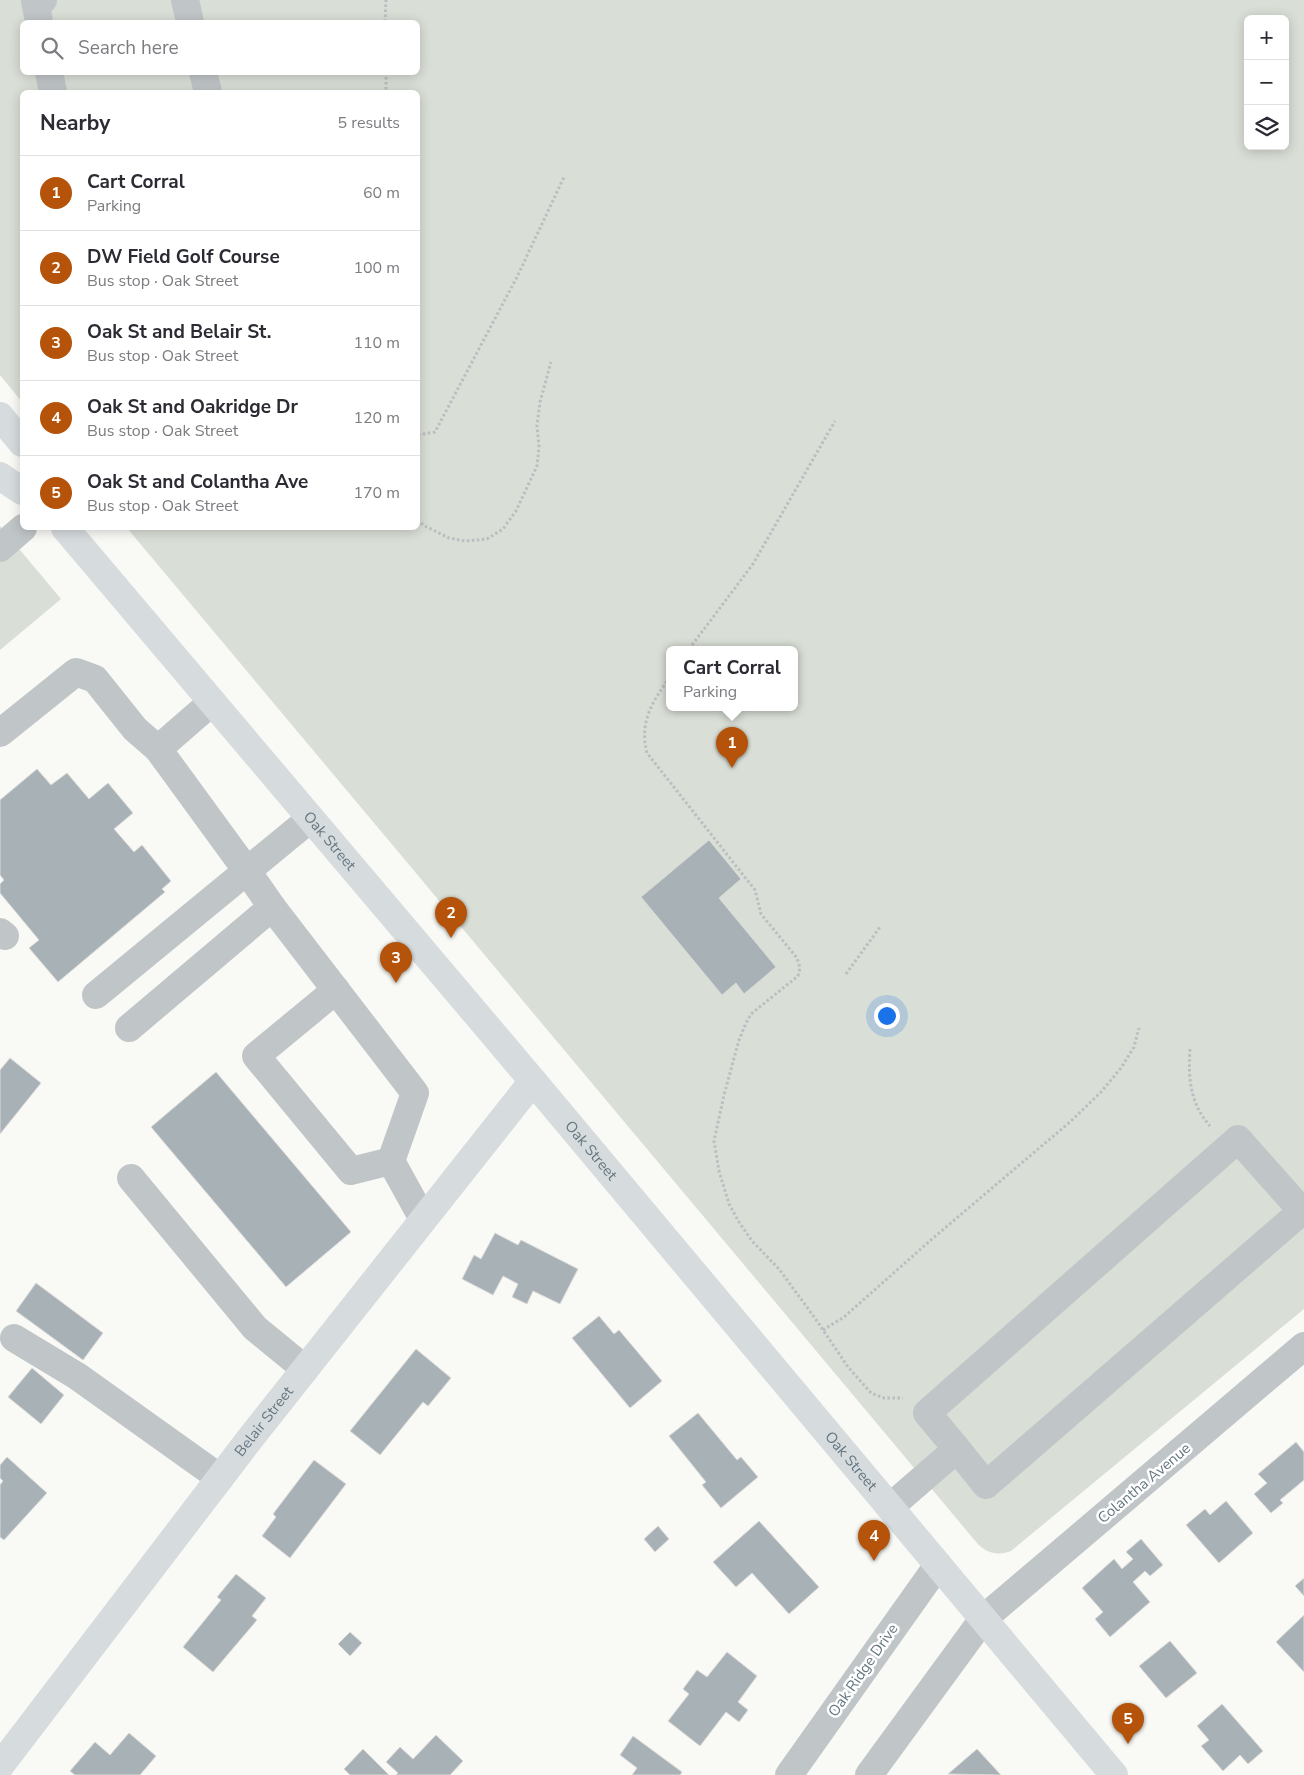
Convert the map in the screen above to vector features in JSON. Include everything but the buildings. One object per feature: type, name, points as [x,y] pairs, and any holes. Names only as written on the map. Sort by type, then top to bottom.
[{"type":"main road","points":[[0,416],[20,441]]},
{"type":"main road","points":[[0,476],[20,490]]},
{"type":"main road","name":"Oak Street","points":[[67,530],[533,1081],[1114,1775]]},
{"type":"main road","name":"Belair Street","points":[[0,1766],[220,1478],[533,1081]]},
{"type":"street","points":[[39,20],[35,2],[43,0]]},
{"type":"street","points":[[185,0],[190,20]]},
{"type":"street","points":[[50,75],[53,90]]},
{"type":"street","points":[[204,75],[208,90]]},
{"type":"street","points":[[0,548],[21,530]]},
{"type":"street","points":[[0,733],[76,672],[95,679],[134,728],[158,749],[272,907],[414,1093],[391,1161],[423,1219]]},
{"type":"street","points":[[158,749],[212,702]]},
{"type":"street","points":[[96,995],[310,819]]},
{"type":"street","points":[[129,1028],[272,907]]},
{"type":"street","points":[[336,990],[256,1056],[351,1171],[391,1161]]},
{"type":"street","points":[[1238,1139],[1302,1211],[986,1485],[927,1413],[1229,1147],[1238,1139]]},
{"type":"street","points":[[131,1178],[255,1328],[305,1369]]},
{"type":"street","points":[[14,1338],[78,1376],[220,1478]]},
{"type":"street","name":"Colantha Avenue","points":[[983,1619],[1304,1346]]},
{"type":"street","points":[[890,1508],[957,1449]]},
{"type":"street","name":"Oak Ridge Drive","points":[[789,1775],[938,1565]]},
{"type":"street","points":[[869,1775],[983,1619]]},
{"type":"path","points":[[385,20],[386,0]]},
{"type":"path","points":[[386,75],[386,90]]},
{"type":"path","points":[[420,435],[435,432],[518,275],[564,177]]},
{"type":"path","points":[[420,521],[423,525],[449,538],[465,541],[487,539],[502,529],[516,511],[537,466],[539,447],[537,426],[540,402],[551,362]]},
{"type":"path","points":[[691,646],[753,564],[836,421]]},
{"type":"path","points":[[666,683],[653,702],[647,716],[644,741],[647,753],[755,890],[761,914],[797,958],[800,968],[798,976],[751,1014],[739,1040],[714,1141],[719,1171],[729,1204],[752,1241],[779,1270],[848,1367],[871,1393],[884,1398],[897,1399],[909,1397],[927,1413]]},
{"type":"path","points":[[846,974],[880,927]]},
{"type":"path","points":[[823,1330],[844,1317],[932,1239],[1070,1122],[1101,1092],[1121,1068],[1134,1047],[1139,1028]]},
{"type":"path","points":[[1190,1049],[1188,1073],[1192,1095],[1206,1122],[1229,1147]]},
{"type":"shaded area","points":[[0,0],[1304,0],[1304,1309],[1011,1551],[992,1553],[977,1543],[129,530],[420,530],[420,90],[20,90],[20,400],[0,375]]},
{"type":"shaded area","points":[[0,526],[61,599],[0,650]]},
{"type":"place","name":"Cart Corral","points":[[732,768]]},
{"type":"place","name":"DW Field Golf Course","points":[[451,938]]},
{"type":"place","name":"Oak St and Belair St.","points":[[396,983]]},
{"type":"place","name":"Oak St and Oakridge Dr","points":[[874,1561]]},
{"type":"place","name":"Oak St and Colantha Ave","points":[[1128,1744]]}]
